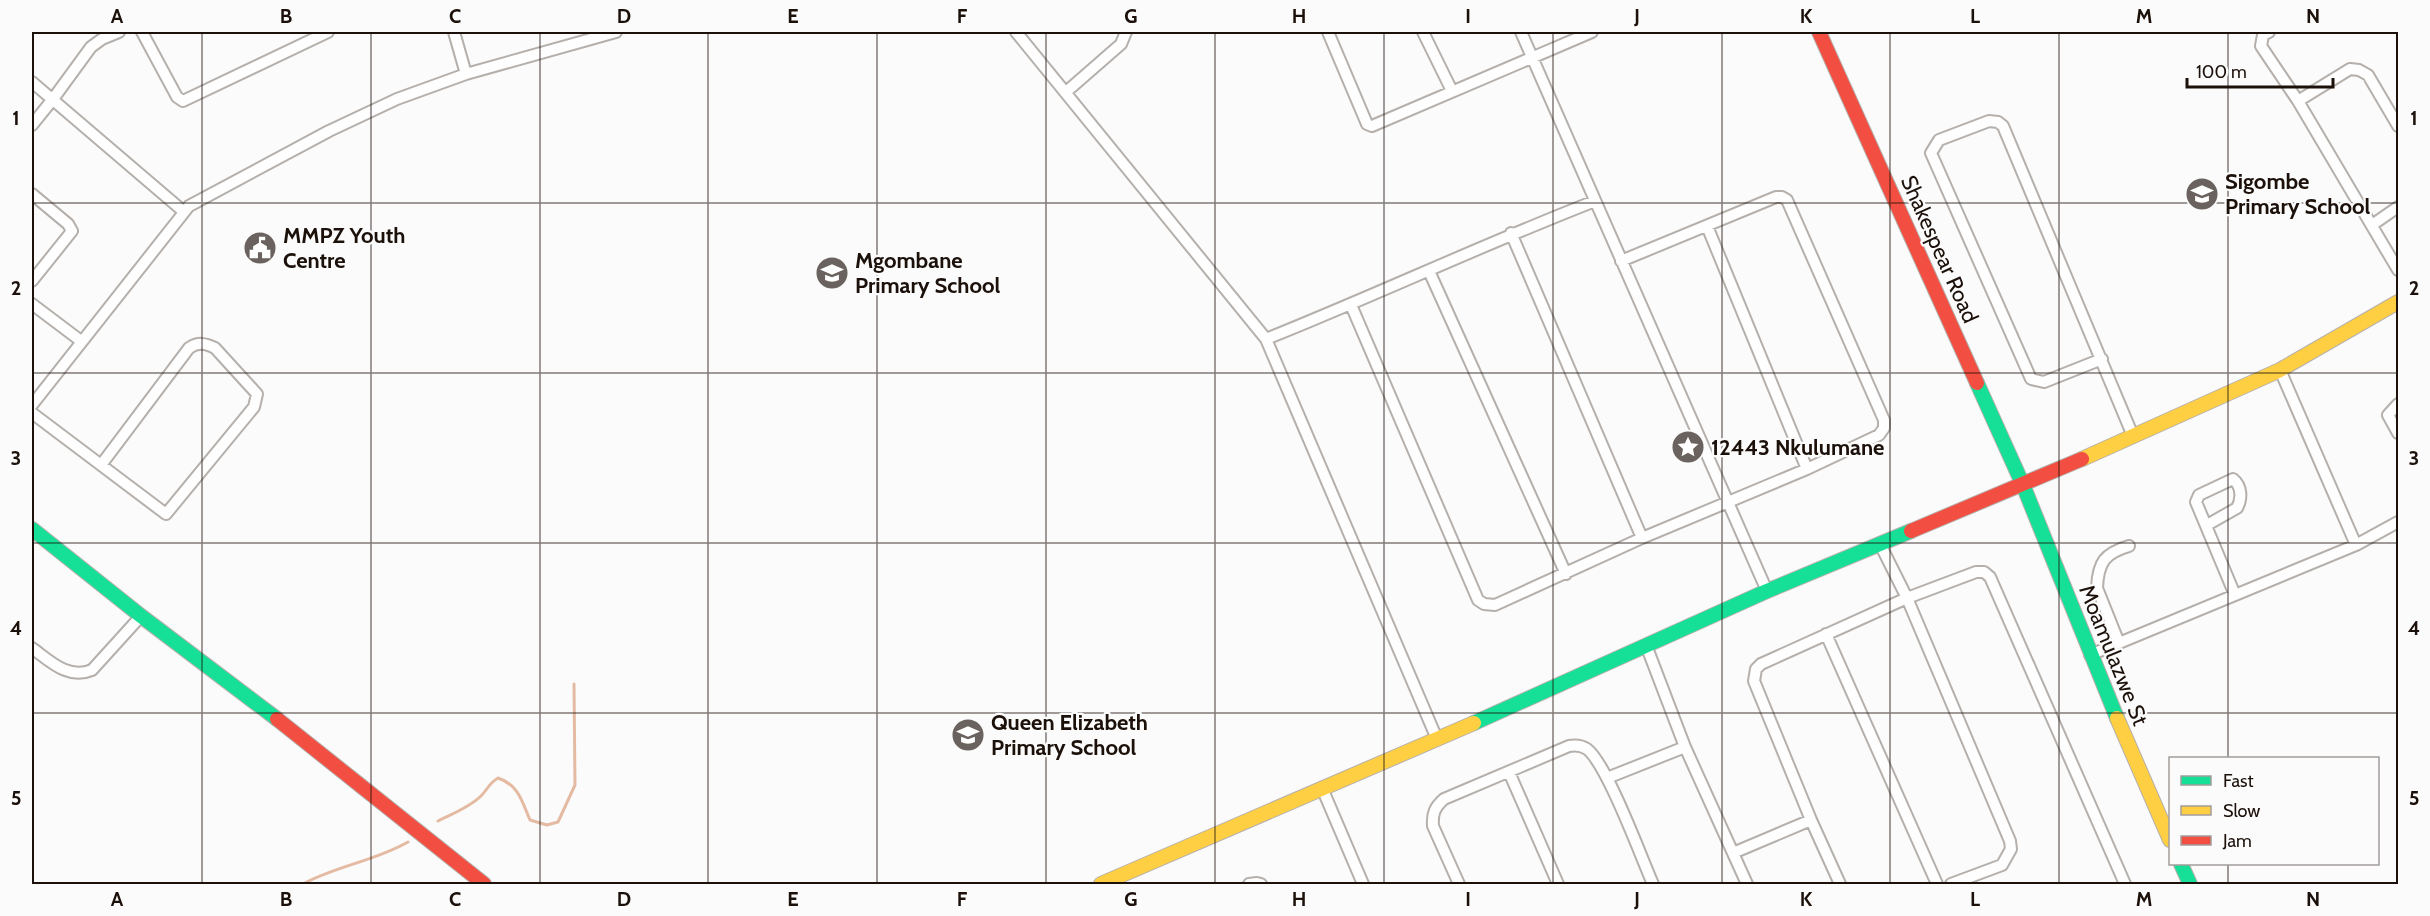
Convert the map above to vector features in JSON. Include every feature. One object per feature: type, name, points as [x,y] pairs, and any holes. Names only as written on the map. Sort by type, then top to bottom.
[{"type":"street","points":[[32,125],[91,47],[102,39],[119,32]]},
{"type":"street","points":[[142,32],[177,98],[183,101],[328,32]]},
{"type":"street","points":[[454,32],[466,74]]},
{"type":"street","points":[[32,405],[183,211],[330,131],[397,99],[466,74],[616,32]]},
{"type":"street","points":[[1016,32],[1266,339],[1437,739]]},
{"type":"street","points":[[1066,92],[1121,44],[1125,32]]},
{"type":"street","points":[[1328,32],[1369,126],[1375,126],[1592,32]]},
{"type":"street","points":[[1423,32],[1452,91]]},
{"type":"street","points":[[1521,32],[1767,591]]},
{"type":"street","name":"Shakespear Road","points":[[1819,32],[2023,484]]},
{"type":"street","points":[[2269,32],[2263,35],[2261,46],[2298,101],[2398,270]]},
{"type":"street","points":[[2298,101],[2350,69],[2359,70],[2368,75],[2398,126]]},
{"type":"street","points":[[32,82],[183,211]]},
{"type":"street","points":[[2102,358],[2044,382],[2031,379],[1931,153],[1939,140],[1989,121],[1998,122],[2003,126],[2102,358],[2133,436]]},
{"type":"street","points":[[32,194],[68,224],[72,231],[32,281]]},
{"type":"street","points":[[1352,305],[1478,600],[1484,604],[1495,605],[1642,538],[1807,469],[1879,435],[1884,428],[1884,420],[1787,200],[1776,197],[1621,261]]},
{"type":"street","points":[[1266,339],[1352,305],[1511,233],[1595,201]]},
{"type":"street","points":[[2372,225],[2398,207]]},
{"type":"street","points":[[1707,226],[1807,469]]},
{"type":"street","points":[[1511,233],[1642,538]]},
{"type":"street","points":[[1429,271],[1566,574]]},
{"type":"street","points":[[1101,885],[1437,739],[1767,591],[2023,484],[2280,370],[2398,302]]},
{"type":"street","points":[[32,304],[81,340]]},
{"type":"street","points":[[32,413],[166,514],[254,407],[257,394],[215,348],[202,344],[195,345],[189,348],[101,465]]},
{"type":"street","points":[[2280,370],[2356,545]]},
{"type":"street","points":[[2398,404],[2388,415],[2398,433]]},
{"type":"street","points":[[2206,525],[2237,508],[2241,497],[2237,481],[2233,479],[2199,495],[2196,502],[2235,595]]},
{"type":"street","name":"Moamulazwe St","points":[[2023,484],[2090,655],[2169,838]]},
{"type":"street","points":[[2090,655],[2356,545],[2398,522]]},
{"type":"street","points":[[32,529],[141,616],[320,751],[484,885]]},
{"type":"street","points":[[1880,544],[1907,598],[2010,841],[2011,849],[2002,865],[1951,885]]},
{"type":"street","points":[[2119,643],[2097,588],[2097,579],[2104,559],[2112,551],[2129,546]]},
{"type":"street","points":[[1840,885],[1754,681],[1756,669],[1761,664],[1907,598],[1976,572],[1984,572],[1990,577],[2125,885]]},
{"type":"street","points":[[32,648],[65,671],[84,673],[92,670],[141,616]]},
{"type":"street","points":[[1826,634],[1936,885]]},
{"type":"street","points":[[1646,645],[1685,747],[1747,885]]},
{"type":"street","points":[[1459,885],[1433,826],[1435,808],[1444,799],[1569,746],[1577,745],[1589,750],[1607,778],[1653,885]]},
{"type":"street","points":[[1607,778],[1685,747]]},
{"type":"street","points":[[1509,771],[1558,885]]},
{"type":"street","points":[[1322,788],[1363,885]]},
{"type":"street","points":[[1733,853],[1811,820]]},
{"type":"street","points":[[2181,865],[2190,885]]},
{"type":"street","points":[[1249,885],[1257,883],[1261,885]]},
{"type":"waterway","points":[[438,821],[472,804],[498,778],[515,790],[530,820],[547,825],[558,822],[575,785],[574,684]]},
{"type":"waterway","points":[[303,884],[408,842]]},
{"type":"traffic: fast","points":[[1977,383],[2023,485],[2117,718]]},
{"type":"traffic: fast","points":[[32,529],[141,616],[277,719]]},
{"type":"traffic: fast","points":[[1474,723],[1767,591],[1911,531]]},
{"type":"traffic: fast","points":[[2181,865],[2190,884]]},
{"type":"traffic: slow","points":[[2082,459],[2280,370],[2398,302]]},
{"type":"traffic: slow","points":[[2117,718],[2169,838]]},
{"type":"traffic: slow","points":[[1101,884],[1474,723]]},
{"type":"traffic: jam","points":[[1819,32],[1977,383]]},
{"type":"traffic: jam","points":[[1911,531],[2082,459]]},
{"type":"traffic: jam","points":[[277,719],[484,884]]},
{"type":"place","name":"Sigombe Primary School","points":[[2202,194]]},
{"type":"place","name":"MMPZ Youth Centre","points":[[260,248]]},
{"type":"place","name":"Mgombane Primary School","points":[[832,273]]},
{"type":"place","name":"12443 Nkulumane","points":[[1688,447]]},
{"type":"place","name":"Queen Elizabeth Primary School","points":[[968,735]]}]
